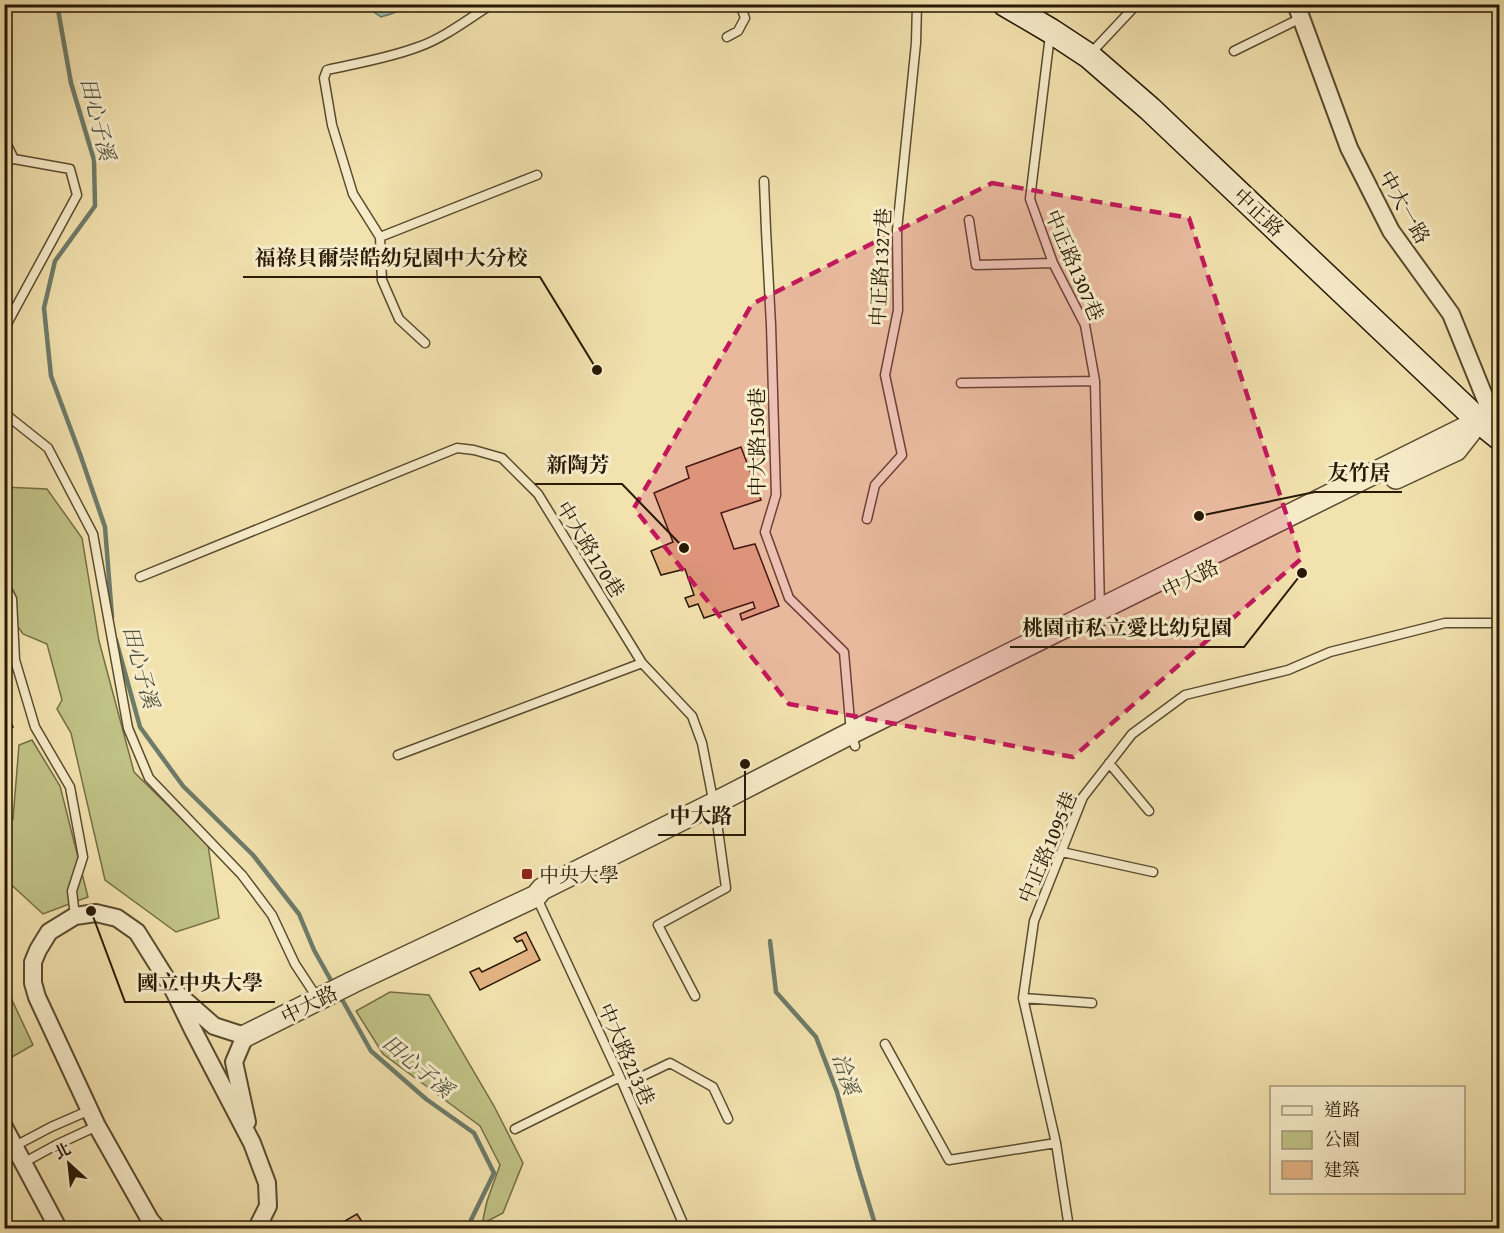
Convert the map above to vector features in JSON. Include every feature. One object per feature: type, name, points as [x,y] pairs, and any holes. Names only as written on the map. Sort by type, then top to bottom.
[{"type":"main road","name":"中正路","points":[[1005,4],[1089,56],[1150,109],[1479,421],[1500,438]]},
{"type":"street","name":"中大一路","points":[[1298,11],[1349,148],[1391,231],[1451,314],[1489,408],[1479,421]]},
{"type":"street","name":"中大路","points":[[244,1036],[536,896],[542,889],[715,810],[1479,421]]},
{"type":"street","points":[[157,1228],[150,1220],[98,1126],[37,997],[33,983],[33,962],[49,932],[75,916],[96,914],[117,918],[137,932],[174,991],[252,1143],[267,1183],[268,1206],[256,1228]]},
{"type":"street","points":[[174,991],[214,1026],[244,1036],[234,1062],[252,1143]]},
{"type":"street","points":[[4,1127],[58,1228]]},
{"type":"lane","points":[[425,343],[399,319],[382,280],[380,237],[353,194],[332,125],[324,78],[327,70],[365,63],[420,47],[492,4]]},
{"type":"lane","points":[[726,37],[738,31],[745,18],[740,4]]},
{"type":"lane","name":"中正路1327巷","points":[[867,519],[875,485],[902,455],[885,375],[898,310],[897,230],[916,43],[917,4]]},
{"type":"lane","points":[[1089,56],[1137,4]]},
{"type":"lane","points":[[1158,4],[1163,4]]},
{"type":"lane","points":[[1234,51],[1298,11]]},
{"type":"lane","name":"中正路1307巷","points":[[1051,31],[1030,199],[1053,264],[1085,325],[1095,381],[1101,615]]},
{"type":"lane","points":[[4,139],[14,159]]},
{"type":"lane","points":[[4,162],[14,159],[70,169],[77,195],[7,318],[4,331]]},
{"type":"lane","points":[[380,237],[537,175]]},
{"type":"lane","name":"中大路150巷","points":[[764,181],[776,495],[765,532],[789,598],[844,652],[853,739]]},
{"type":"lane","points":[[969,220],[976,265],[1053,264]]},
{"type":"lane","points":[[961,383],[1095,381]]},
{"type":"lane","points":[[4,413],[48,448],[93,534],[128,728],[149,778],[242,875],[272,915],[295,964],[322,998]]},
{"type":"lane","name":"中大路170巷","points":[[140,578],[457,448],[502,458],[538,494],[642,663],[692,716],[702,743],[715,810],[726,888],[658,925],[695,996]]},
{"type":"lane","points":[[4,583],[12,599],[15,660],[35,727],[70,786],[83,857],[72,891],[75,916]]},
{"type":"lane","name":"中正路1095巷","points":[[1070,1228],[1056,1143],[1023,998],[1034,921],[1083,798],[1131,734],[1185,695],[1288,670],[1330,652],[1444,623],[1500,623]]},
{"type":"lane","points":[[398,755],[642,663]]},
{"type":"lane","points":[[1109,763],[1149,811]]},
{"type":"lane","points":[[1062,852],[1153,872]]},
{"type":"lane","name":"中大路213巷","points":[[536,896],[622,1081],[685,1228]]},
{"type":"lane","points":[[1023,998],[1092,1003]]},
{"type":"lane","points":[[885,1044],[949,1160],[1056,1143]]},
{"type":"lane","points":[[515,1129],[622,1081],[670,1063],[713,1087],[728,1119]]},
{"type":"lane","points":[[15,1146],[90,1110]]},
{"type":"lane","points":[[23,1163],[98,1126]]},
{"type":"highlighted area","points":[[992,183],[1189,218],[1301,559],[1073,757],[789,704],[634,508],[752,304]]},
{"type":"green space","points":[[4,487],[47,489],[82,538],[99,641],[134,772],[208,845],[219,918],[176,932],[105,880],[71,733],[57,709],[62,700],[47,644],[23,634],[5,608]]},
{"type":"green space","points":[[32,740],[60,786],[88,897],[43,914],[5,879],[5,824],[13,819],[19,745]]},
{"type":"green space","points":[[5,985],[33,1045],[4,1061]]},
{"type":"green space","points":[[390,992],[429,995],[494,1106],[523,1163],[503,1213],[482,1224],[487,1201],[500,1165],[480,1126],[383,1054],[356,1011]]},
{"type":"shaded area","points":[[366,5],[412,5],[381,17]]},
{"type":"building","points":[[741,447],[761,500],[721,513],[734,549],[755,544],[779,606],[742,620],[740,614],[755,608],[753,602],[704,618],[698,604],[689,607],[685,598],[694,595],[685,569],[661,575],[651,551],[673,542],[654,493],[689,478],[686,467]]},
{"type":"building","points":[[4,708],[13,727],[4,731]]},
{"type":"building","points":[[526,932],[540,960],[480,990],[470,972],[479,968],[482,972],[527,950],[522,940],[517,942],[514,938]]},
{"type":"building","points":[[357,1214],[366,1228],[337,1228],[336,1226]]},
{"type":"waterway","name":"田心子溪","points":[[57,4],[71,83],[94,160],[95,206],[55,261],[44,308],[51,376],[105,527],[112,617]]},
{"type":"waterway","name":"田心子溪","points":[[116,640],[140,727],[183,786],[253,855],[299,914],[314,950],[333,984]]},
{"type":"waterway","name":"洽溪","points":[[770,941],[776,992],[816,1037],[837,1092],[858,1168],[878,1228]]},
{"type":"waterway","name":"田心子溪","points":[[339,994],[371,1051],[426,1099],[474,1133],[494,1173],[471,1220],[474,1228]]},
{"type":"place","name":"福祿貝爾崇皓幼兒園中大分校","points":[[597,370]]},
{"type":"place","name":"友竹居","points":[[1199,516]]},
{"type":"place","name":"新陶芳","points":[[684,548]]},
{"type":"place","name":"桃園市私立愛比幼兒園","points":[[1302,573]]},
{"type":"place","name":"中大路","points":[[745,764]]},
{"type":"place","name":"中央大學","points":[[527,874]]},
{"type":"place","name":"國立中央大學","points":[[91,911]]}]
